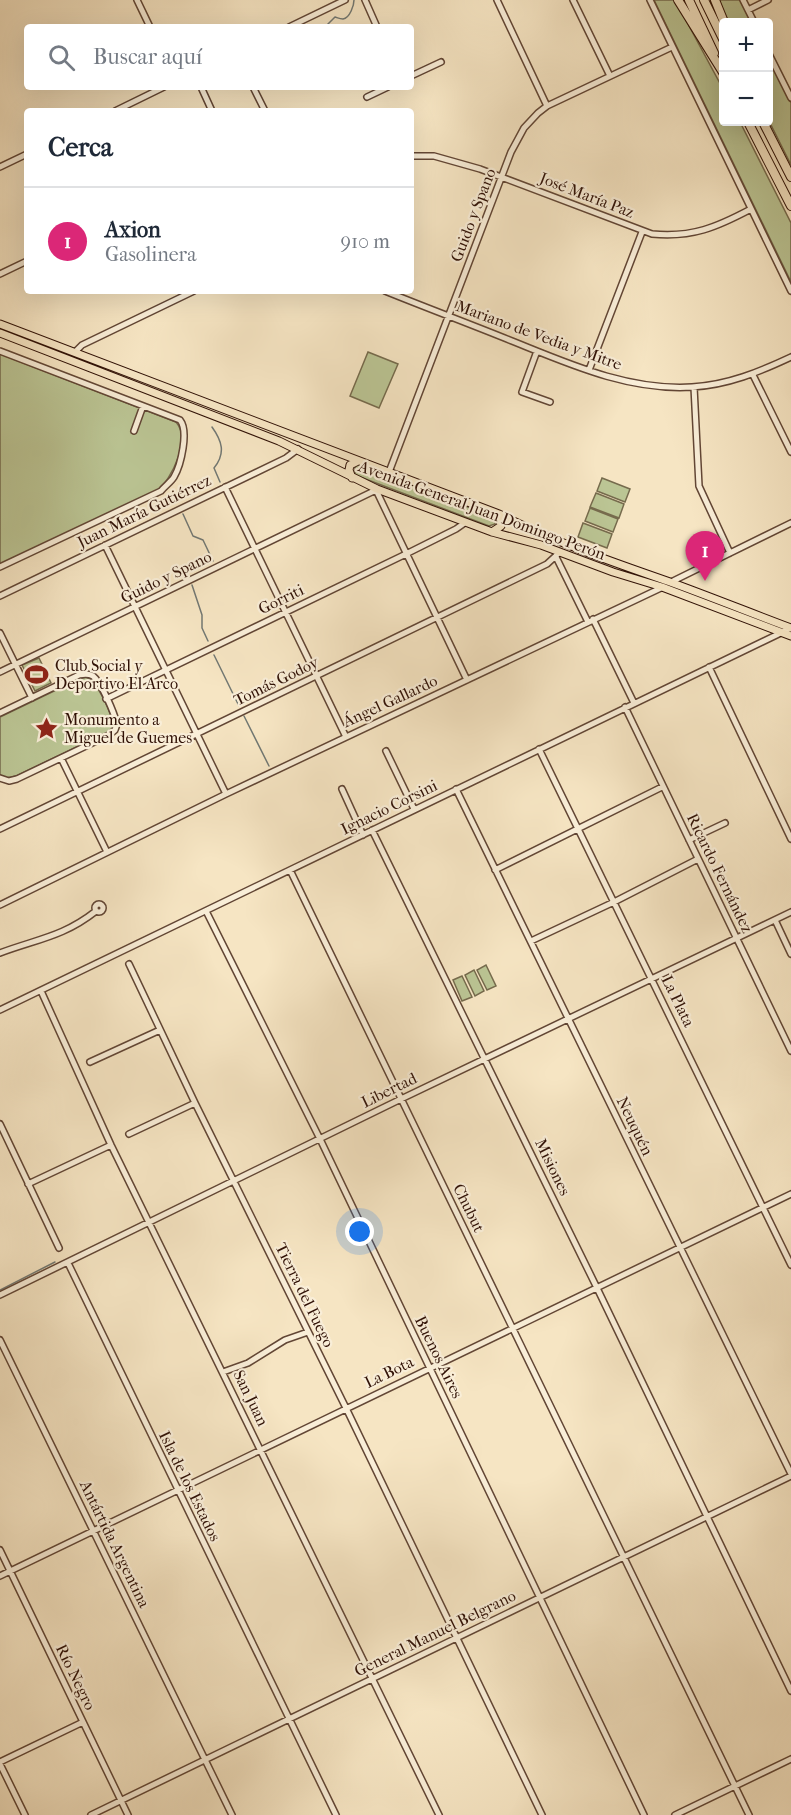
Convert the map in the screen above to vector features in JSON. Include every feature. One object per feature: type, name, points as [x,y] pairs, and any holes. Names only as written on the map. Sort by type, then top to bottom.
[{"type":"highway","points":[[678,0],[722,72]]},
{"type":"highway","points":[[689,0],[723,72]]},
{"type":"highway","points":[[704,0],[719,32]]},
{"type":"highway","points":[[715,0],[722,18]]},
{"type":"highway","points":[[750,126],[791,206]]},
{"type":"highway","points":[[765,126],[791,177]]},
{"type":"main road","name":"Avenida General Juan Domingo Perón","points":[[0,324],[499,514],[564,545],[671,583],[791,630]]},
{"type":"main road","name":"Avenida General Juan Domingo Perón","points":[[0,333],[298,449],[376,490],[492,532],[541,545],[558,555],[662,587],[781,632],[791,630]]},
{"type":"main road","points":[[352,478],[350,465],[358,461]]},
{"type":"main road","points":[[492,532],[501,526],[499,514]]},
{"type":"street","points":[[137,0],[149,24]]},
{"type":"street","points":[[296,24],[345,0]]},
{"type":"street","points":[[365,0],[376,24]]},
{"type":"street","points":[[497,0],[547,106]]},
{"type":"street","points":[[573,0],[610,76]]},
{"type":"street","points":[[650,0],[791,291]]},
{"type":"street","points":[[743,0],[752,18]]},
{"type":"street","points":[[748,10],[768,0]]},
{"type":"street","name":"Guido y Spano","points":[[389,472],[501,177],[524,128],[547,106],[672,46]]},
{"type":"street","points":[[414,75],[441,62]]},
{"type":"street","points":[[773,62],[791,98]]},
{"type":"street","points":[[122,108],[158,90]]},
{"type":"street","points":[[202,90],[211,108]]},
{"type":"street","points":[[255,90],[263,108]]},
{"type":"street","points":[[367,97],[382,90]]},
{"type":"street","points":[[0,166],[24,155]]},
{"type":"street","name":"José María Paz","points":[[414,156],[434,156],[454,160],[642,231],[664,235],[690,234],[720,225],[751,209]]},
{"type":"street","points":[[590,370],[642,231]]},
{"type":"street","points":[[0,274],[24,262]]},
{"type":"street","points":[[75,352],[82,345],[188,294]]},
{"type":"street","name":"Mariano de Vedia y Mitre","points":[[393,294],[609,377],[649,386],[694,387],[723,383],[753,375],[791,357]]},
{"type":"street","points":[[0,351],[180,420],[184,426],[180,463],[169,483],[160,491],[0,567]]},
{"type":"street","points":[[537,351],[522,392],[550,402]]},
{"type":"street","points":[[753,375],[791,453]]},
{"type":"street","points":[[694,387],[699,486],[730,553]]},
{"type":"street","points":[[134,431],[143,406]]},
{"type":"street","name":"Juan María Gutiérrez","points":[[0,596],[286,458],[298,449]]},
{"type":"street","points":[[225,487],[346,737]]},
{"type":"street","points":[[376,490],[467,680]]},
{"type":"street","name":"Guido y Spano","points":[[0,672],[376,490]]},
{"type":"street","name":"Gorriti","points":[[106,699],[406,554],[466,522]]},
{"type":"street","name":"Ángel Gallardo","points":[[0,905],[226,794],[791,524]]},
{"type":"street","points":[[105,544],[226,794]]},
{"type":"street","points":[[558,555],[634,703]]},
{"type":"street","name":"Tomás Godoy","points":[[0,829],[548,564],[558,555]]},
{"type":"street","name":"Ignacio Corsini","points":[[0,1010],[781,632]]},
{"type":"street","points":[[0,633],[32,698]]},
{"type":"street","points":[[709,667],[791,839]]},
{"type":"street","points":[[0,713],[79,675],[87,674],[95,678],[117,724],[115,730],[109,735],[17,779],[9,781],[0,778]]},
{"type":"street","name":"Ricardo Fernández","points":[[625,707],[791,1051]]},
{"type":"street","name":"La Plata","points":[[539,749],[791,1265]]},
{"type":"street","points":[[386,751],[414,809]]},
{"type":"street","points":[[61,758],[107,852]]},
{"type":"street","points":[[495,870],[662,787]]},
{"type":"street","points":[[342,789],[363,835]]},
{"type":"street","name":"Neuquén","points":[[456,789],[791,1475]]},
{"type":"street","points":[[689,840],[725,823]]},
{"type":"street","name":"Misiones","points":[[372,830],[597,1288],[791,1691]]},
{"type":"street","points":[[531,941],[698,859]]},
{"type":"street","name":"Chubut","points":[[290,870],[749,1815]]},
{"type":"street","points":[[0,953],[55,935],[75,926],[96,911]]},
{"type":"street","name":"Buenos Aires","points":[[206,911],[320,1139],[645,1815]]},
{"type":"street","name":"Libertad","points":[[0,1295],[791,912]]},
{"type":"street","points":[[775,920],[791,954]]},
{"type":"street","name":"Tierra del Fuego","points":[[129,964],[542,1815]]},
{"type":"street","name":"San Juan","points":[[41,991],[111,1145],[151,1222],[439,1815]]},
{"type":"street","points":[[90,1062],[160,1030]]},
{"type":"street","points":[[129,1134],[195,1103]]},
{"type":"street","points":[[0,1124],[59,1248]]},
{"type":"street","points":[[28,1184],[111,1145]]},
{"type":"street","name":"La Bota","points":[[0,1576],[791,1194]]},
{"type":"street","name":"Isla de los Estados","points":[[68,1263],[336,1815]]},
{"type":"street","points":[[223,1372],[248,1363],[285,1340],[308,1332]]},
{"type":"street","name":"Antártida Argentina","points":[[0,1340],[232,1815]]},
{"type":"street","name":"General Manuel Belgrano","points":[[92,1815],[791,1475]]},
{"type":"street","name":"Río Negro","points":[[0,1550],[128,1815]]},
{"type":"street","points":[[25,1815],[0,1763],[82,1722]]},
{"type":"street","points":[[675,1815],[791,1759]]},
{"type":"green space","points":[[654,0],[675,0],[719,82],[719,126],[742,126],[791,223],[791,282]]},
{"type":"green space","points":[[718,0],[740,0],[749,18],[725,18]]},
{"type":"green space","points":[[773,67],[791,103],[791,165],[772,126]]},
{"type":"green space","points":[[368,352],[398,364],[379,408],[350,396]]},
{"type":"green space","points":[[0,354],[176,422],[180,429],[181,448],[174,468],[157,491],[0,564]]},
{"type":"green space","points":[[358,464],[496,518],[495,524],[489,526],[355,475],[355,465]]},
{"type":"green space","points":[[602,478],[630,489],[625,502],[597,491]]},
{"type":"green space","points":[[596,493],[624,504],[619,518],[590,507]]},
{"type":"green space","points":[[590,508],[618,519],[613,532],[585,521]]},
{"type":"green space","points":[[583,523],[612,534],[607,548],[578,537]]},
{"type":"green space","name":"Club Social y Deportivo El Arco","points":[[39,658],[51,683],[35,691],[22,665]]},
{"type":"green space","points":[[86,677],[95,685],[105,701],[111,718],[112,730],[16,776],[7,778],[0,775],[0,717]]},
{"type":"green space","points":[[486,965],[496,986],[487,990],[477,970]]},
{"type":"green space","points":[[474,970],[484,991],[475,996],[465,975]]},
{"type":"green space","points":[[462,976],[472,997],[462,1001],[453,980]]},
{"type":"waterway","points":[[328,24],[335,17],[343,19],[348,16],[354,0]]},
{"type":"waterway","points":[[212,427],[221,447],[220,457],[214,468],[220,482]]},
{"type":"waterway","points":[[183,514],[193,536],[203,540],[213,561]]},
{"type":"waterway","points":[[192,585],[202,615],[202,628],[208,641]]},
{"type":"waterway","points":[[214,655],[239,706]]},
{"type":"waterway","points":[[244,716],[269,766]]},
{"type":"waterway","points":[[0,1290],[55,1262]]},
{"type":"place","name":"Axion","points":[[705,581]]},
{"type":"place","name":"Club Social y Deportivo El Arco","points":[[37,674]]},
{"type":"place","name":"Monumento a Miguel de Guemes","points":[[46,728]]}]
